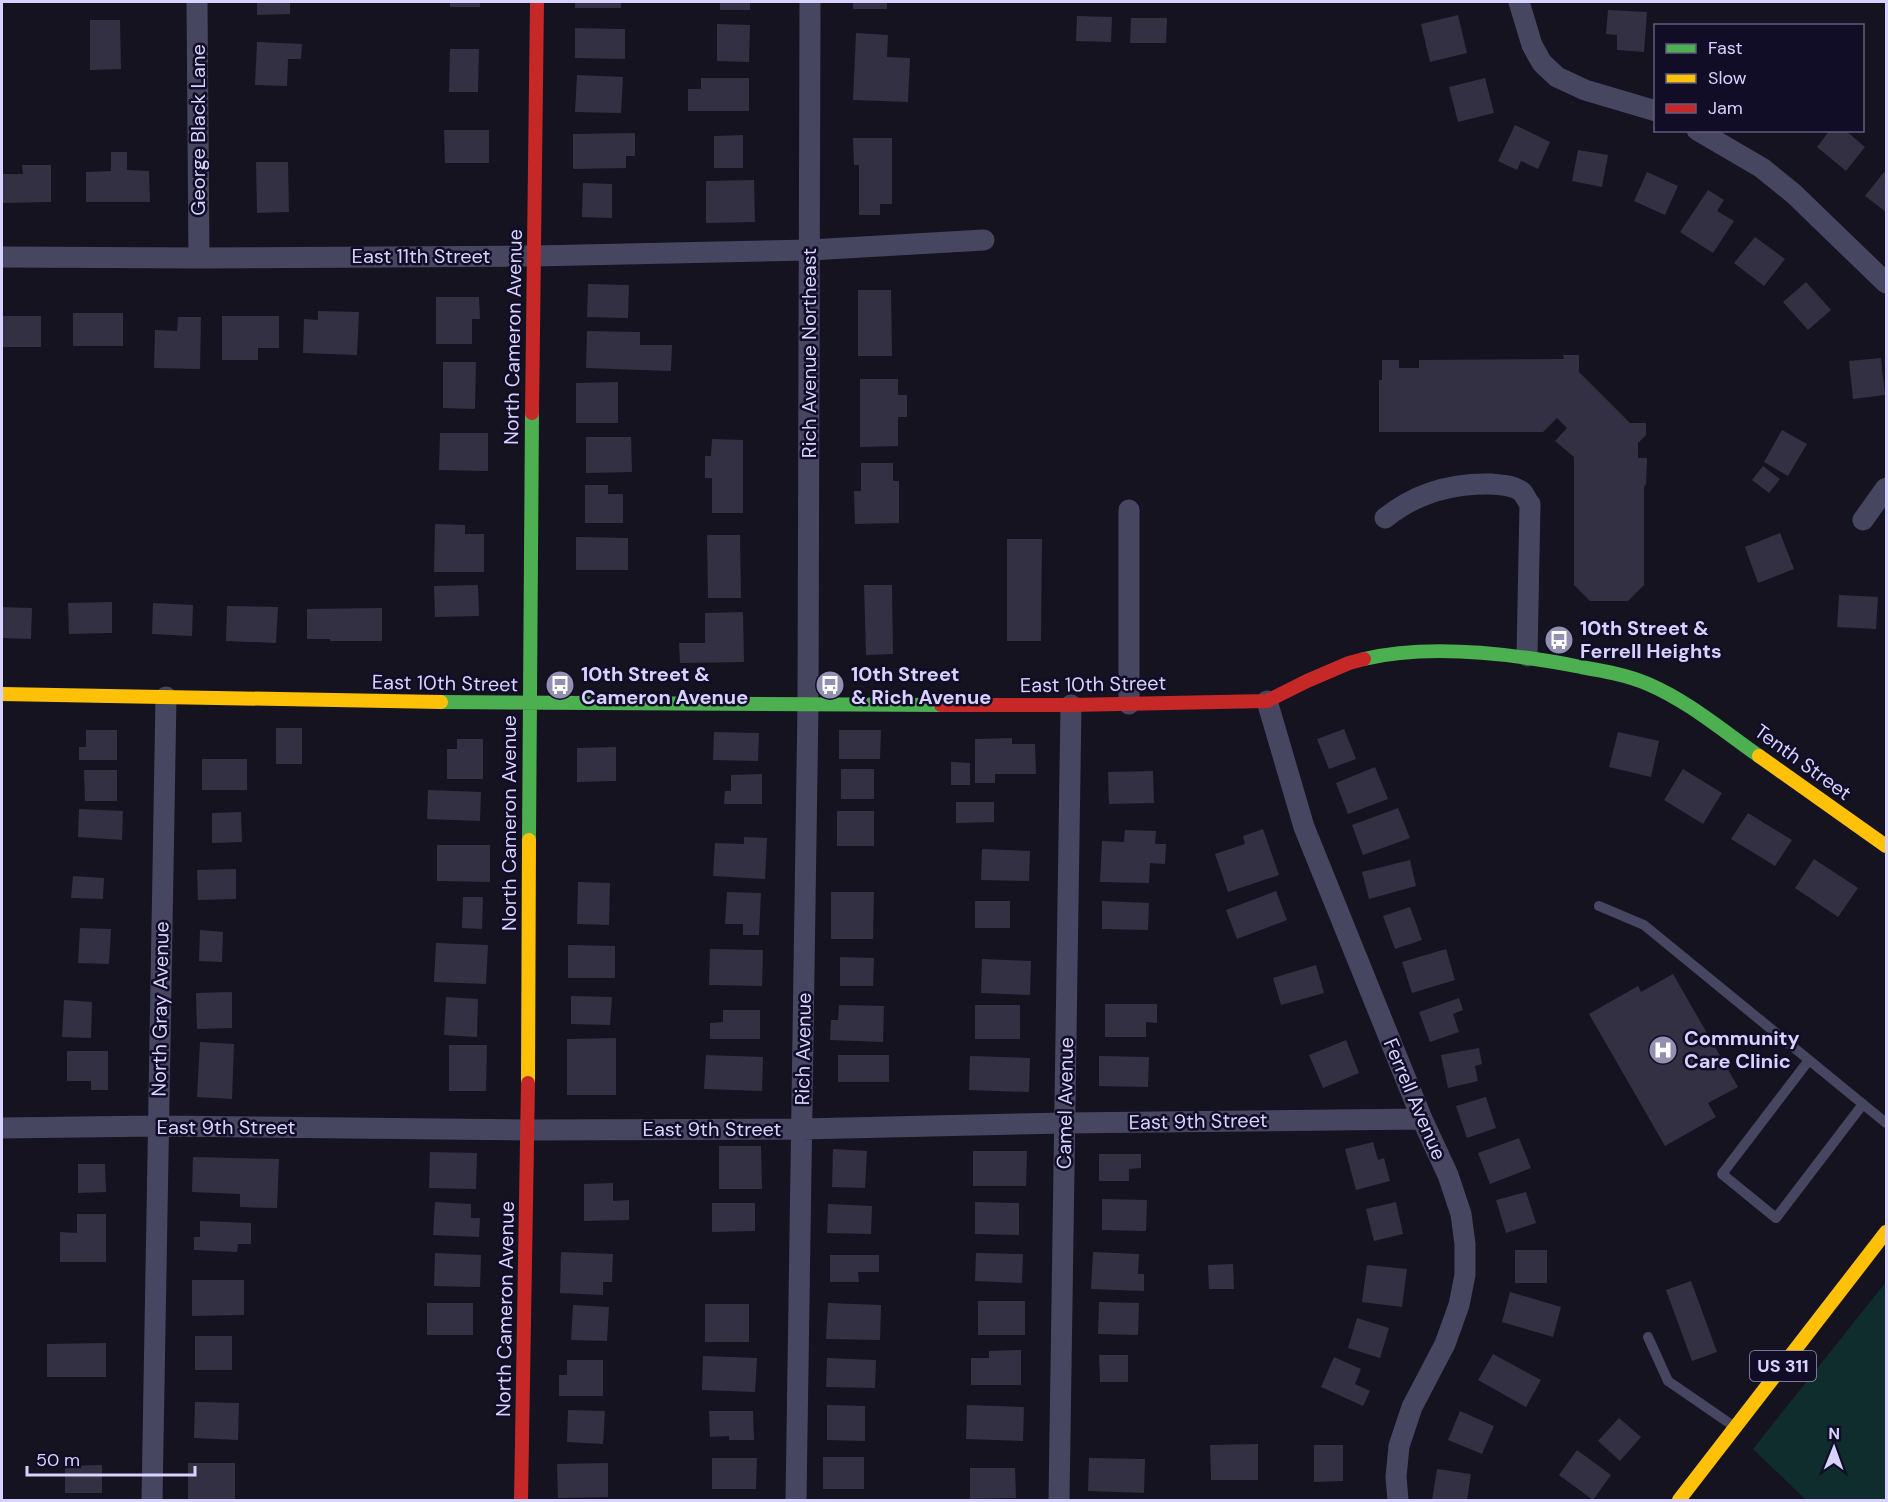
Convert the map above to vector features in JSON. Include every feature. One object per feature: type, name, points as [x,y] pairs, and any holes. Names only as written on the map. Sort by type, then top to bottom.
[{"type":"street","name":"George Black Lane","points":[[197,2],[199,258]]},
{"type":"street","name":"North Cameron Avenue","points":[[521,1500],[528,1130],[529,704],[537,2]]},
{"type":"street","name":"Rich Avenue Northeast","points":[[808,705],[810,2]]},
{"type":"street","points":[[1519,2],[1532,45],[1542,63],[1557,76],[1585,90],[1654,110]]},
{"type":"street","points":[[1700,132],[1762,168],[1794,194],[1887,283]]},
{"type":"street","name":"East 11th Street","points":[[2,257],[533,255],[810,250],[984,240]]},
{"type":"street","points":[[1385,518],[1416,498],[1455,486],[1507,485],[1521,491],[1530,504],[1527,656]]},
{"type":"street","points":[[1863,520],[1887,488]]},
{"type":"street","points":[[1129,510],[1129,704]]},
{"type":"street","name":"East 10th Street","points":[[2,694],[529,704],[1071,705],[1268,701],[1349,663],[1386,654],[1421,651],[1527,656]]},
{"type":"street","name":"Tenth Street","points":[[1527,656],[1614,673],[1646,683],[1675,697],[1887,846]]},
{"type":"street","name":"North Gray Avenue","points":[[152,1500],[166,697]]},
{"type":"street","name":"Ferrell Avenue","points":[[1268,701],[1304,827],[1422,1119],[1448,1175],[1461,1214],[1465,1244],[1465,1275],[1459,1305],[1445,1344],[1412,1407],[1399,1446],[1396,1477],[1398,1500]]},
{"type":"street","name":"Rich Avenue","points":[[796,1500],[808,705]]},
{"type":"street","name":"Camel Avenue","points":[[1059,1500],[1071,705]]},
{"type":"street","name":"East 9th Street","points":[[2,1128],[158,1126],[528,1130],[802,1129],[1422,1119]]},
{"type":"street","name":"US 311","points":[[1679,1500],[1887,1232]]},
{"type":"lane","points":[[1599,906],[1644,925],[1887,1123]]},
{"type":"lane","points":[[1809,1060],[1722,1174],[1776,1218],[1863,1104]]},
{"type":"lane","points":[[1648,1337],[1668,1381],[1735,1428]]},
{"type":"green space","points":[[1886,1282],[1886,1500],[1806,1500],[1753,1449]]},
{"type":"building","points":[[257,2],[290,2],[290,14],[257,15]]},
{"type":"building","points":[[450,2],[480,2],[480,7],[450,7]]},
{"type":"building","points":[[575,2],[621,2],[621,8],[575,8]]},
{"type":"building","points":[[720,2],[750,2],[750,10],[720,10]]},
{"type":"building","points":[[853,2],[887,2],[887,9],[853,9]]},
{"type":"building","points":[[1608,10],[1647,12],[1644,52],[1617,50],[1617,35],[1606,34]]},
{"type":"building","points":[[1458,15],[1467,53],[1430,62],[1421,24]]},
{"type":"building","points":[[1077,16],[1112,17],[1111,42],[1076,41]]},
{"type":"building","points":[[1131,18],[1167,18],[1166,43],[1130,43]]},
{"type":"building","points":[[90,20],[120,20],[121,69],[90,70]]},
{"type":"building","points":[[717,24],[750,25],[749,62],[717,61]]},
{"type":"building","points":[[575,28],[625,29],[625,59],[575,58]]},
{"type":"building","points":[[856,33],[888,35],[887,57],[910,58],[908,102],[853,100]]},
{"type":"building","points":[[257,42],[302,44],[301,59],[288,59],[287,86],[255,85]]},
{"type":"building","points":[[450,49],[479,49],[478,92],[449,92]]},
{"type":"building","points":[[577,75],[623,77],[621,113],[575,112]]},
{"type":"building","points":[[701,78],[749,78],[749,111],[688,111],[688,89],[701,89]]},
{"type":"building","points":[[1485,78],[1494,113],[1458,122],[1449,87]]},
{"type":"building","points":[[1515,125],[1550,142],[1538,169],[1521,161],[1517,170],[1498,161]]},
{"type":"building","points":[[444,130],[489,130],[489,163],[445,163]]},
{"type":"building","points":[[1828,132],[1847,132],[1865,147],[1846,171],[1817,147]]},
{"type":"building","points":[[635,133],[635,156],[626,156],[626,168],[573,169],[573,134]]},
{"type":"building","points":[[743,135],[743,168],[714,168],[714,136]]},
{"type":"building","points":[[853,138],[892,138],[892,204],[880,204],[880,215],[859,215],[859,165],[854,165]]},
{"type":"building","points":[[1578,150],[1608,155],[1602,187],[1572,181]]},
{"type":"building","points":[[111,152],[127,152],[127,170],[149,171],[150,202],[86,202],[86,172],[111,171]]},
{"type":"building","points":[[256,162],[288,162],[289,212],[257,213]]},
{"type":"building","points":[[22,165],[51,165],[51,202],[2,203],[2,174],[23,174]]},
{"type":"building","points":[[1647,172],[1678,186],[1665,215],[1634,201]]},
{"type":"building","points":[[1884,172],[1886,174],[1886,212],[1865,196]]},
{"type":"building","points":[[754,180],[755,222],[706,223],[706,181]]},
{"type":"building","points":[[583,183],[612,184],[612,218],[582,217]]},
{"type":"building","points":[[1708,190],[1724,200],[1717,211],[1734,221],[1713,253],[1680,232]]},
{"type":"building","points":[[1755,237],[1785,259],[1764,286],[1734,263]]},
{"type":"building","points":[[1806,282],[1831,310],[1808,330],[1783,302]]},
{"type":"building","points":[[588,284],[629,285],[628,318],[587,317]]},
{"type":"building","points":[[858,290],[891,290],[892,356],[858,356]]},
{"type":"building","points":[[436,297],[479,297],[480,319],[472,319],[472,344],[436,344]]},
{"type":"building","points":[[318,311],[359,312],[357,355],[303,353],[304,319],[318,320]]},
{"type":"building","points":[[73,313],[123,313],[123,346],[73,346]]},
{"type":"building","points":[[2,316],[41,316],[41,347],[2,347]]},
{"type":"building","points":[[222,316],[279,316],[279,348],[258,348],[258,360],[222,360]]},
{"type":"building","points":[[178,317],[201,317],[200,369],[154,368],[155,330],[177,331]]},
{"type":"building","points":[[587,331],[640,332],[640,345],[672,345],[671,371],[586,368]]},
{"type":"building","points":[[1563,355],[1579,355],[1579,372],[1630,423],[1646,423],[1646,435],[1638,443],[1638,458],[1647,458],[1644,487],[1644,585],[1628,601],[1590,601],[1574,585],[1574,457],[1555,441],[1567,428],[1557,418],[1543,432],[1379,432],[1379,380],[1382,380],[1382,360],[1399,360],[1399,368],[1419,368],[1419,360],[1564,359]]},
{"type":"building","points":[[1881,358],[1885,395],[1853,399],[1849,361]]},
{"type":"building","points":[[443,362],[476,362],[475,409],[443,408]]},
{"type":"building","points":[[860,379],[898,379],[898,395],[907,395],[907,417],[898,417],[898,446],[860,447]]},
{"type":"building","points":[[618,382],[618,423],[576,423],[576,383]]},
{"type":"building","points":[[1782,430],[1807,444],[1788,476],[1764,462]]},
{"type":"building","points":[[440,433],[488,433],[488,471],[439,470]]},
{"type":"building","points":[[586,437],[631,437],[632,472],[586,473]]},
{"type":"building","points":[[712,439],[743,440],[743,513],[712,513],[712,478],[705,478],[705,456],[711,456]]},
{"type":"building","points":[[861,463],[893,463],[893,481],[899,481],[899,523],[855,524],[854,491],[861,491]]},
{"type":"building","points":[[1763,466],[1780,479],[1769,493],[1752,480]]},
{"type":"building","points":[[585,485],[608,485],[608,494],[623,494],[623,523],[585,523]]},
{"type":"building","points":[[435,524],[465,525],[465,534],[484,534],[484,572],[434,572]]},
{"type":"building","points":[[1780,533],[1794,569],[1758,583],[1745,547]]},
{"type":"building","points":[[707,535],[740,535],[741,598],[708,598]]},
{"type":"building","points":[[576,537],[628,538],[628,570],[576,570]]},
{"type":"building","points":[[1007,539],[1042,539],[1041,641],[1007,641]]},
{"type":"building","points":[[478,585],[479,616],[435,617],[434,586]]},
{"type":"building","points":[[864,585],[892,585],[893,654],[866,655]]},
{"type":"building","points":[[1839,595],[1878,597],[1876,629],[1837,627]]},
{"type":"building","points":[[112,602],[112,633],[69,634],[68,603]]},
{"type":"building","points":[[153,603],[193,605],[192,636],[152,634]]},
{"type":"building","points":[[227,606],[278,607],[276,643],[226,641]]},
{"type":"building","points":[[2,607],[32,608],[31,639],[2,638]]},
{"type":"building","points":[[382,608],[382,641],[307,639],[307,609]]},
{"type":"building","points":[[743,612],[744,662],[680,663],[679,643],[705,643],[705,613]]},
{"type":"building","points":[[276,728],[302,728],[302,764],[276,764]]},
{"type":"building","points":[[1344,729],[1356,759],[1329,769],[1317,739]]},
{"type":"building","points":[[86,730],[117,730],[117,760],[79,760],[79,747],[86,747]]},
{"type":"building","points":[[839,730],[881,730],[880,759],[839,759]]},
{"type":"building","points":[[714,732],[759,733],[758,761],[713,760]]},
{"type":"building","points":[[1618,732],[1659,741],[1651,777],[1609,767]]},
{"type":"building","points":[[1012,738],[1012,744],[1035,744],[1036,774],[995,774],[995,783],[975,783],[975,739]]},
{"type":"building","points":[[457,739],[483,739],[483,779],[447,779],[447,749],[457,749]]},
{"type":"building","points":[[616,747],[616,781],[577,782],[577,748]]},
{"type":"building","points":[[202,759],[247,759],[247,790],[202,790]]},
{"type":"building","points":[[951,762],[970,763],[970,785],[951,785]]},
{"type":"building","points":[[1375,767],[1388,799],[1348,814],[1336,783]]},
{"type":"building","points":[[841,769],[874,769],[874,799],[841,799]]},
{"type":"building","points":[[1683,769],[1722,793],[1703,824],[1664,800]]},
{"type":"building","points":[[84,770],[117,770],[117,801],[85,801]]},
{"type":"building","points":[[1153,771],[1154,803],[1109,804],[1108,772]]},
{"type":"building","points":[[762,774],[762,804],[724,804],[725,791],[731,791],[731,775]]},
{"type":"building","points":[[428,790],[481,792],[480,821],[427,819]]},
{"type":"building","points":[[956,802],[994,802],[994,822],[956,823]]},
{"type":"building","points":[[1398,808],[1410,838],[1363,855],[1352,825]]},
{"type":"building","points":[[79,809],[123,811],[122,840],[78,837]]},
{"type":"building","points":[[837,811],[874,811],[874,846],[837,846]]},
{"type":"building","points":[[241,812],[242,842],[212,843],[212,813]]},
{"type":"building","points":[[1748,813],[1792,840],[1775,866],[1731,839]]},
{"type":"building","points":[[1263,829],[1279,875],[1228,892],[1215,854],[1245,844],[1243,836]]},
{"type":"building","points":[[1125,830],[1156,831],[1155,844],[1166,844],[1165,864],[1150,863],[1149,883],[1100,882],[1102,841],[1124,842]]},
{"type":"building","points":[[744,837],[767,838],[765,879],[713,876],[715,843],[744,844]]},
{"type":"building","points":[[437,845],[490,845],[490,882],[437,881]]},
{"type":"building","points":[[982,849],[1030,851],[1029,881],[981,880]]},
{"type":"building","points":[[1814,859],[1858,888],[1838,917],[1795,888]]},
{"type":"building","points":[[1410,860],[1416,886],[1369,899],[1362,872]]},
{"type":"building","points":[[236,869],[236,899],[198,900],[197,870]]},
{"type":"building","points":[[73,876],[104,878],[103,899],[71,898]]},
{"type":"building","points":[[578,882],[610,883],[609,925],[577,924]]},
{"type":"building","points":[[1276,891],[1287,920],[1237,939],[1226,910]]},
{"type":"building","points":[[727,892],[761,893],[759,935],[743,935],[743,924],[725,924]]},
{"type":"building","points":[[831,892],[874,892],[873,939],[831,939]]},
{"type":"building","points":[[463,897],[483,897],[482,929],[462,928]]},
{"type":"building","points":[[975,901],[1010,901],[1010,928],[975,928]]},
{"type":"building","points":[[1102,901],[1149,903],[1148,930],[1102,929]]},
{"type":"building","points":[[1410,907],[1422,940],[1395,949],[1383,916]]},
{"type":"building","points":[[80,928],[111,929],[109,964],[78,963]]},
{"type":"building","points":[[200,930],[223,932],[222,962],[199,961]]},
{"type":"building","points":[[436,943],[488,945],[486,984],[434,982]]},
{"type":"building","points":[[568,945],[615,946],[615,978],[568,978]]},
{"type":"building","points":[[710,949],[763,950],[762,986],[709,985]]},
{"type":"building","points":[[1446,949],[1455,980],[1412,993],[1402,962]]},
{"type":"building","points":[[840,957],[874,958],[873,986],[840,986]]},
{"type":"building","points":[[982,959],[1031,961],[1030,995],[981,993]]},
{"type":"building","points":[[1316,965],[1324,993],[1281,1005],[1273,978]]},
{"type":"building","name":"Community Care Clinic","points":[[1673,974],[1738,1087],[1708,1103],[1716,1117],[1665,1146],[1589,1014],[1638,986],[1641,992]]},
{"type":"building","points":[[232,992],[232,1028],[197,1029],[196,993]]},
{"type":"building","points":[[571,996],[612,997],[610,1025],[571,1024]]},
{"type":"building","points":[[446,997],[478,999],[477,1037],[444,1035]]},
{"type":"building","points":[[1459,998],[1463,1010],[1453,1014],[1459,1032],[1430,1042],[1419,1012]]},
{"type":"building","points":[[64,1000],[92,1002],[91,1038],[62,1037]]},
{"type":"building","points":[[1105,1004],[1157,1004],[1157,1023],[1146,1022],[1146,1037],[1105,1037]]},
{"type":"building","points":[[839,1005],[884,1006],[883,1042],[830,1040],[831,1020],[838,1020]]},
{"type":"building","points":[[975,1005],[1020,1005],[1020,1039],[975,1039]]},
{"type":"building","points":[[723,1010],[760,1010],[760,1039],[710,1039],[710,1023],[723,1022]]},
{"type":"building","points":[[616,1038],[616,1095],[567,1095],[567,1039]]},
{"type":"building","points":[[1346,1040],[1359,1073],[1323,1088],[1309,1055]]},
{"type":"building","points":[[200,1042],[234,1044],[232,1099],[197,1097]]},
{"type":"building","points":[[449,1045],[487,1045],[486,1091],[449,1091]]},
{"type":"building","points":[[1479,1048],[1482,1064],[1475,1066],[1478,1081],[1448,1088],[1441,1055]]},
{"type":"building","points":[[67,1051],[108,1051],[108,1090],[91,1090],[91,1081],[67,1081]]},
{"type":"building","points":[[706,1055],[763,1057],[762,1091],[704,1089]]},
{"type":"building","points":[[838,1055],[889,1055],[889,1082],[838,1082]]},
{"type":"building","points":[[970,1056],[1030,1058],[1029,1092],[969,1090]]},
{"type":"building","points":[[1099,1056],[1149,1057],[1148,1087],[1099,1086]]},
{"type":"building","points":[[1486,1097],[1496,1128],[1467,1138],[1456,1106]]},
{"type":"building","points":[[1519,1138],[1531,1168],[1490,1184],[1478,1153]]},
{"type":"building","points":[[1373,1142],[1378,1160],[1384,1158],[1390,1181],[1356,1190],[1345,1149]]},
{"type":"building","points":[[719,1146],[761,1146],[762,1189],[719,1189]]},
{"type":"building","points":[[833,1149],[867,1151],[865,1188],[832,1187]]},
{"type":"building","points":[[973,1151],[1027,1151],[1026,1186],[973,1186]]},
{"type":"building","points":[[430,1152],[477,1153],[476,1189],[429,1188]]},
{"type":"building","points":[[1099,1154],[1141,1154],[1141,1168],[1129,1169],[1129,1181],[1099,1181]]},
{"type":"building","points":[[193,1157],[279,1159],[277,1208],[240,1207],[240,1194],[192,1192]]},
{"type":"building","points":[[78,1164],[105,1164],[106,1192],[78,1193]]},
{"type":"building","points":[[613,1183],[613,1201],[629,1200],[629,1220],[584,1221],[584,1184]]},
{"type":"building","points":[[1526,1192],[1536,1223],[1506,1233],[1496,1200]]},
{"type":"building","points":[[1102,1199],[1147,1200],[1146,1231],[1102,1230]]},
{"type":"building","points":[[435,1202],[471,1204],[471,1218],[480,1218],[479,1237],[433,1235]]},
{"type":"building","points":[[975,1202],[1019,1203],[1019,1235],[975,1234]]},
{"type":"building","points":[[1396,1202],[1403,1234],[1374,1241],[1366,1209]]},
{"type":"building","points":[[712,1203],[755,1203],[755,1231],[712,1232]]},
{"type":"building","points":[[828,1204],[872,1206],[871,1234],[827,1233]]},
{"type":"building","points":[[77,1214],[106,1214],[106,1262],[60,1262],[60,1232],[77,1233]]},
{"type":"building","points":[[200,1221],[251,1223],[251,1244],[238,1244],[237,1252],[194,1250],[194,1237],[200,1237]]},
{"type":"building","points":[[1515,1250],[1547,1250],[1547,1283],[1515,1283]]},
{"type":"building","points":[[561,1252],[613,1254],[612,1282],[603,1282],[603,1295],[560,1293]]},
{"type":"building","points":[[1093,1252],[1139,1254],[1138,1274],[1144,1274],[1144,1291],[1091,1289]]},
{"type":"building","points":[[435,1253],[481,1255],[480,1287],[434,1286]]},
{"type":"building","points":[[976,1253],[1023,1254],[1022,1283],[975,1281]]},
{"type":"building","points":[[830,1255],[879,1255],[879,1272],[858,1272],[859,1282],[830,1282]]},
{"type":"building","points":[[1233,1264],[1234,1289],[1209,1289],[1208,1265]]},
{"type":"building","points":[[1367,1265],[1407,1269],[1402,1307],[1362,1302]]},
{"type":"building","points":[[192,1280],[244,1280],[244,1315],[192,1316]]},
{"type":"building","points":[[1691,1281],[1717,1352],[1692,1361],[1666,1290]]},
{"type":"building","points":[[1510,1292],[1561,1307],[1553,1337],[1502,1322]]},
{"type":"building","points":[[978,1301],[1025,1301],[1025,1335],[978,1335]]},
{"type":"building","points":[[1099,1302],[1139,1303],[1138,1335],[1098,1334]]},
{"type":"building","points":[[427,1303],[473,1303],[473,1335],[427,1335]]},
{"type":"building","points":[[828,1303],[881,1305],[880,1340],[826,1339]]},
{"type":"building","points":[[705,1304],[749,1304],[749,1342],[705,1342]]},
{"type":"building","points":[[573,1305],[609,1307],[607,1341],[571,1340]]},
{"type":"building","points":[[1357,1318],[1389,1328],[1380,1358],[1348,1348]]},
{"type":"building","points":[[195,1336],[232,1336],[232,1370],[195,1370]]},
{"type":"building","points":[[106,1343],[106,1377],[47,1377],[47,1344]]},
{"type":"building","points":[[1021,1350],[1021,1385],[971,1385],[971,1358],[989,1358],[989,1351]]},
{"type":"building","points":[[1493,1354],[1541,1380],[1526,1407],[1478,1380]]},
{"type":"building","points":[[1099,1355],[1128,1355],[1128,1382],[1100,1382]]},
{"type":"building","points":[[703,1356],[757,1358],[755,1392],[702,1390]]},
{"type":"building","points":[[1334,1357],[1361,1369],[1355,1384],[1370,1391],[1363,1406],[1321,1387]]},
{"type":"building","points":[[827,1358],[876,1360],[875,1388],[826,1387]]},
{"type":"building","points":[[567,1360],[603,1360],[603,1396],[559,1396],[559,1375],[567,1375]]},
{"type":"building","points":[[195,1402],[239,1403],[238,1440],[194,1438]]},
{"type":"building","points":[[827,1405],[865,1406],[865,1441],[827,1440]]},
{"type":"building","points":[[967,1405],[1024,1407],[1023,1441],[966,1439]]},
{"type":"building","points":[[568,1410],[605,1411],[603,1444],[567,1442]]},
{"type":"building","points":[[709,1411],[753,1411],[754,1440],[729,1440],[729,1436],[710,1437]]},
{"type":"building","points":[[1460,1411],[1494,1426],[1482,1454],[1448,1440]]},
{"type":"building","points":[[1619,1418],[1641,1437],[1620,1461],[1598,1441]]},
{"type":"building","points":[[1258,1444],[1258,1480],[1211,1480],[1210,1445]]},
{"type":"building","points":[[1314,1445],[1343,1445],[1343,1481],[1314,1482]]},
{"type":"building","points":[[1577,1450],[1611,1475],[1593,1500],[1559,1475]]},
{"type":"building","points":[[823,1457],[864,1457],[864,1489],[823,1489]]},
{"type":"building","points":[[712,1458],[757,1458],[756,1489],[712,1489]]},
{"type":"building","points":[[1089,1458],[1145,1459],[1144,1493],[1088,1491]]},
{"type":"building","points":[[188,1463],[235,1463],[235,1500],[188,1500]]},
{"type":"building","points":[[608,1463],[608,1497],[558,1498],[557,1464]]},
{"type":"building","points":[[102,1465],[102,1493],[65,1493],[65,1466]]},
{"type":"building","points":[[970,1468],[1015,1468],[1016,1498],[970,1499]]},
{"type":"building","points":[[1437,1469],[1471,1474],[1467,1500],[1432,1500]]},
{"type":"traffic: fast","points":[[529,840],[532,413]]},
{"type":"traffic: fast","points":[[1364,659],[1417,652],[1473,652],[1555,662],[1632,678],[1677,699],[1759,756]]},
{"type":"traffic: fast","points":[[441,702],[941,705]]},
{"type":"traffic: slow","points":[[2,694],[441,702]]},
{"type":"traffic: slow","points":[[1759,756],[1886,846]]},
{"type":"traffic: slow","points":[[528,1083],[529,840]]},
{"type":"traffic: slow","points":[[1679,1500],[1886,1232]]},
{"type":"traffic: jam","points":[[532,413],[537,2]]},
{"type":"traffic: jam","points":[[941,705],[1267,701],[1307,681],[1364,659]]},
{"type":"traffic: jam","points":[[521,1500],[528,1083]]},
{"type":"place","name":"10th Street & Ferrell Heights","points":[[1559,640]]},
{"type":"place","name":"10th Street & Cameron Avenue","points":[[560,685]]},
{"type":"place","name":"10th Street & Rich Avenue","points":[[830,685]]},
{"type":"place","name":"Community Care Clinic","points":[[1663,1050]]}]
